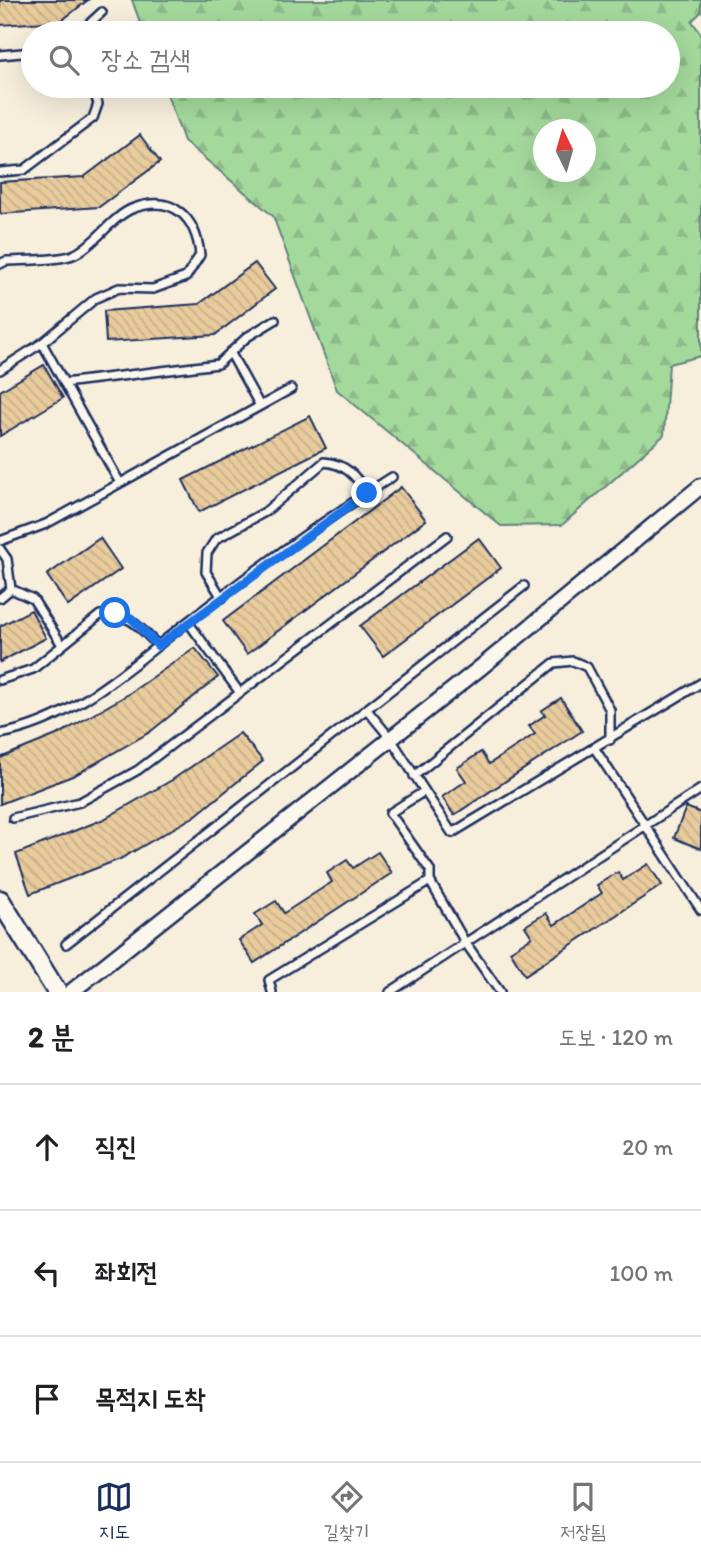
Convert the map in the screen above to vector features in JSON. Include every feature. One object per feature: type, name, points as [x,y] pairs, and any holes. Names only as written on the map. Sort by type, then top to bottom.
[{"type":"street","points":[[71,992],[391,739],[701,486]]},
{"type":"street","points":[[0,900],[57,992]]},
{"type":"lane","points":[[92,21],[102,12]]},
{"type":"lane","points":[[0,55],[21,53]]},
{"type":"lane","points":[[0,172],[24,170],[93,118],[98,104],[96,98]]},
{"type":"lane","points":[[0,264],[6,261],[74,255],[133,208],[154,205],[176,209],[192,221],[200,255],[186,277],[153,289],[119,288],[96,298],[42,343],[0,370]]},
{"type":"lane","points":[[64,383],[218,364],[247,337],[275,320]]},
{"type":"lane","points":[[42,343],[120,483]]},
{"type":"lane","points":[[230,352],[260,406]]},
{"type":"lane","points":[[0,541],[46,524],[291,389]]},
{"type":"lane","points":[[222,598],[206,572],[207,553],[216,539],[265,512],[324,462],[339,463],[354,474],[367,493]]},
{"type":"lane","points":[[0,734],[57,715],[124,675],[188,622],[392,477]]},
{"type":"lane","points":[[13,818],[80,802],[138,770],[447,536]]},
{"type":"lane","points":[[0,549],[7,559],[11,589]]},
{"type":"lane","points":[[66,944],[368,711],[524,586]]},
{"type":"lane","points":[[0,598],[11,589]]},
{"type":"lane","points":[[11,589],[33,599],[62,645]]},
{"type":"lane","points":[[0,680],[33,669],[100,615],[115,613],[131,618],[158,646]]},
{"type":"lane","points":[[188,622],[240,693]]},
{"type":"lane","points":[[414,776],[554,663],[573,661],[587,667],[610,710],[610,740]]},
{"type":"lane","points":[[368,711],[391,739],[452,834],[701,683]]},
{"type":"lane","points":[[595,749],[701,910]]},
{"type":"lane","points":[[390,992],[701,789]]},
{"type":"lane","points":[[424,792],[390,813],[430,870],[430,881],[465,942],[500,992]]},
{"type":"lane","points":[[272,992],[269,980],[430,881]]},
{"type":"green space","points":[[132,0],[701,0],[701,12],[692,21],[701,34],[701,356],[669,364],[664,435],[562,525],[501,526],[337,390],[273,216],[184,141],[168,98],[680,98],[680,21],[140,21]]},
{"type":"building","points":[[0,0],[88,0],[61,21],[21,21],[21,24],[0,25]]},
{"type":"building","points":[[140,135],[160,162],[99,207],[0,214],[0,182],[84,177]]},
{"type":"building","points":[[255,263],[275,289],[215,335],[106,342],[104,311],[199,304]]},
{"type":"building","points":[[44,365],[63,398],[0,436],[0,391]]},
{"type":"building","points":[[310,416],[326,448],[199,512],[183,480]]},
{"type":"building","points":[[401,487],[426,520],[247,654],[223,621]]},
{"type":"building","points":[[100,538],[121,569],[68,606],[47,575]]},
{"type":"building","points":[[479,538],[501,568],[383,656],[360,626]]},
{"type":"building","points":[[31,610],[46,638],[0,662],[0,626]]},
{"type":"building","points":[[195,648],[218,677],[150,732],[75,775],[0,804],[0,758],[59,734],[127,695]]},
{"type":"building","points":[[561,698],[582,731],[454,815],[442,797],[466,781],[457,768],[481,752],[489,764],[535,734],[529,726],[545,715],[541,711]]},
{"type":"building","points":[[240,733],[263,761],[195,816],[120,859],[30,894],[16,854],[104,819],[172,780]]},
{"type":"building","points":[[686,807],[701,813],[701,849],[674,838]]},
{"type":"building","points":[[378,852],[392,873],[254,963],[239,940],[262,925],[255,914],[276,901],[284,913],[332,882],[327,873],[347,860],[353,868]]},
{"type":"building","points":[[648,864],[662,885],[525,975],[510,951],[532,937],[525,926],[546,913],[554,925],[602,893],[597,885],[618,872],[623,880]]},
{"type":"route","points":[[115,613],[131,618],[158,646],[367,493]]}]
